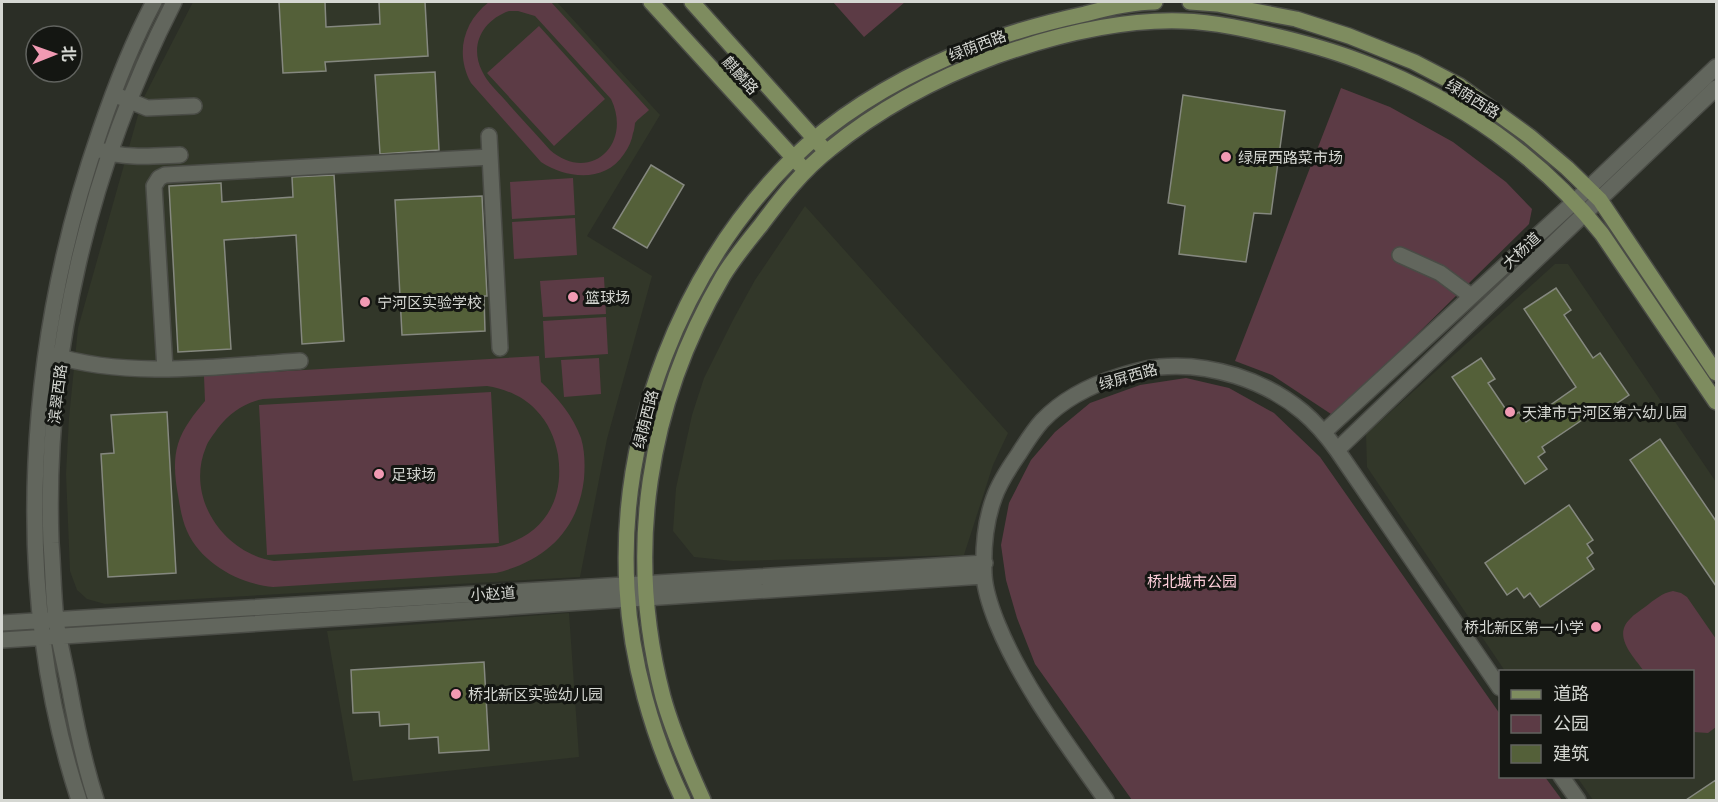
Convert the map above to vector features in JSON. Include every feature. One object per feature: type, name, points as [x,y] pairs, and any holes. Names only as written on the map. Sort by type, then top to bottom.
[{"type":"main road","name":"麒麟路","points":[[651,2],[806,171]]},
{"type":"main road","name":"麒麟路","points":[[692,2],[826,152]]},
{"type":"main road","points":[[1147,2],[1147,22]]},
{"type":"main road","name":"绿荫西路","points":[[683,801],[667,765],[646,700],[636,653],[627,592],[627,534],[633,468],[661,365],[689,302],[719,249],[740,219],[793,158],[858,107],[902,80],[972,47],[1046,22],[1155,2]]},
{"type":"main road","points":[[1182,21],[1184,2]]},
{"type":"main road","name":"绿荫西路","points":[[1190,2],[1217,4],[1296,19],[1349,36],[1414,62],[1460,86],[1529,136],[1600,200],[1716,373]]},
{"type":"main road","name":"绿荫西路","points":[[704,801],[679,745],[664,698],[656,665],[647,591],[645,531],[650,481],[661,423],[679,366],[725,273],[782,197],[806,171],[854,130],[915,92],[977,63],[1047,40],[1109,27],[1147,22],[1182,21],[1215,23],[1253,30],[1334,51],[1404,78],[1473,117],[1529,159],[1586,214],[1716,402]]},
{"type":"street","name":"滨翠西路","points":[[96,801],[75,718],[56,619],[50,462],[57,292],[80,192],[94,148],[133,45],[154,2]]},
{"type":"street","name":"滨翠西路","points":[[79,801],[68,766],[54,704],[40,621],[35,512],[39,418],[87,226],[109,153],[151,46],[174,2]]},
{"type":"street","name":"大杨道","points":[[1324,432],[1574,202],[1716,67]]},
{"type":"street","name":"大杨道","points":[[1336,450],[1716,88]]},
{"type":"street","points":[[113,94],[147,108],[194,106]]},
{"type":"street","points":[[489,136],[500,348]]},
{"type":"street","points":[[94,148],[109,153],[141,157],[180,155]]},
{"type":"street","points":[[165,369],[154,186],[159,178],[165,175],[254,169],[490,157]]},
{"type":"street","points":[[1400,255],[1440,273],[1471,296]]},
{"type":"street","points":[[54,356],[131,369],[300,361]]},
{"type":"street","name":"绿屏西路","points":[[1106,801],[1024,679],[1004,640],[990,605],[984,569],[986,532],[994,498],[1008,470],[1042,422],[1061,405],[1084,390],[1109,380],[1158,367],[1184,366],[1211,369],[1260,385],[1303,412],[1324,432],[1499,687]]},
{"type":"street","name":"小赵道","points":[[2,623],[647,591],[984,569]]},
{"type":"street","name":"小赵道","points":[[2,640],[627,592]]},
{"type":"street","points":[[1562,778],[1578,801]]},
{"type":"shaded area","name":"宁河区实验学校","points":[[193,2],[557,2],[660,115],[587,236],[652,276],[607,439],[580,577],[105,604],[87,599],[77,590],[70,571],[66,474],[78,328],[142,101]]},
{"type":"shaded area","points":[[805,206],[1008,433],[993,465],[964,555],[733,561],[694,557],[673,531],[676,488],[692,415],[704,378],[755,280]]},
{"type":"shaded area","points":[[1555,264],[1568,264],[1716,482],[1716,800],[1593,800],[1578,778],[1694,778],[1694,670],[1504,670],[1367,467],[1366,434]]},
{"type":"shaded area","name":"桥北新区实验幼儿园","points":[[569,613],[579,757],[353,781],[327,631]]},
{"type":"green space","points":[[489,2],[551,2],[649,110],[635,123],[629,146],[616,163],[596,174],[574,175],[551,168],[541,162],[471,83],[466,72],[463,61],[464,39],[480,10]],"holes":[[[509,11],[535,16],[611,99],[616,116],[616,131],[612,144],[592,161],[579,163],[565,159],[550,150],[492,86],[482,71],[477,52],[481,35],[486,27],[500,15]]]},
{"type":"green space","points":[[833,2],[905,2],[864,37]]},
{"type":"green space","points":[[539,26],[605,99],[554,146],[487,73]]},
{"type":"green space","points":[[1341,88],[1390,107],[1453,142],[1506,182],[1532,209],[1529,224],[1334,416],[1272,375],[1235,361]]},
{"type":"green space","points":[[573,178],[575,215],[512,219],[510,182]]},
{"type":"green space","name":"篮球场","points":[[575,218],[577,255],[514,259],[512,222]]},
{"type":"green space","name":"篮球场","points":[[604,277],[606,314],[543,317],[540,281]]},
{"type":"green space","name":"篮球场","points":[[606,317],[608,354],[545,358],[543,321]]},
{"type":"green space","points":[[539,356],[541,382],[574,422],[581,438],[585,469],[581,497],[575,514],[566,528],[544,552],[514,568],[496,573],[273,587],[247,581],[222,570],[202,553],[187,531],[181,513],[175,476],[176,450],[186,427],[205,401],[204,376]],"holes":[[[487,386],[507,391],[531,405],[550,431],[558,455],[558,488],[554,502],[538,526],[512,542],[496,547],[274,561],[256,556],[239,547],[213,520],[205,503],[201,485],[201,466],[207,445],[227,418],[250,403],[263,399]]]},
{"type":"green space","points":[[599,358],[601,394],[564,397],[561,360]]},
{"type":"green space","name":"桥北城市公园","points":[[1186,378],[1229,388],[1274,413],[1320,457],[1499,713],[1499,778],[1546,778],[1562,800],[1132,800],[1035,664],[1017,618],[1006,580],[1001,545],[1009,503],[1031,460],[1055,432],[1090,403],[1140,385]]},
{"type":"green space","name":"足球场","points":[[491,392],[499,543],[267,555],[259,405]]},
{"type":"green space","points":[[1673,591],[1687,597],[1716,639],[1716,727],[1708,733],[1694,732],[1694,670],[1643,670],[1626,646],[1623,632],[1625,626],[1632,617],[1665,593]]},
{"type":"building","points":[[279,2],[325,2],[326,27],[380,24],[379,2],[425,2],[428,56],[325,62],[326,71],[283,73]]},
{"type":"building","points":[[435,72],[439,150],[380,154],[375,75]]},
{"type":"building","name":"绿屏西路菜市场","points":[[1183,95],[1285,111],[1271,214],[1254,213],[1246,262],[1179,254],[1185,206],[1168,203]]},
{"type":"building","points":[[651,165],[684,185],[647,248],[613,228]]},
{"type":"building","points":[[334,175],[344,341],[302,344],[296,235],[224,240],[231,349],[178,352],[169,186],[221,183],[222,202],[293,197],[292,177]]},
{"type":"building","points":[[482,196],[487,296],[484,296],[485,331],[402,335],[395,200]]},
{"type":"building","points":[[1556,288],[1571,310],[1564,315],[1593,358],[1600,353],[1629,395],[1597,417],[1594,412],[1542,447],[1545,452],[1538,457],[1547,469],[1525,484],[1452,377],[1481,358],[1495,379],[1488,383],[1511,417],[1519,412],[1526,422],[1576,387],[1524,309]]},
{"type":"building","points":[[167,412],[176,573],[108,577],[101,454],[114,453],[111,415]]},
{"type":"building","points":[[1660,439],[1716,521],[1716,586],[1630,460]]},
{"type":"building","points":[[1569,505],[1593,540],[1587,544],[1593,553],[1587,558],[1594,569],[1540,607],[1530,593],[1524,598],[1517,588],[1507,595],[1485,563]]},
{"type":"building","points":[[484,662],[489,750],[439,753],[438,737],[409,739],[409,724],[380,726],[379,712],[353,713],[351,670]]},
{"type":"building","points":[[1716,780],[1716,800],[1686,800]]},
{"type":"place","name":"绿屏西路菜市场","points":[[1226,157]]},
{"type":"place","name":"篮球场","points":[[573,297]]},
{"type":"place","name":"宁河区实验学校","points":[[365,302]]},
{"type":"place","name":"天津市宁河区第六幼儿园","points":[[1510,412]]},
{"type":"place","name":"足球场","points":[[379,474]]},
{"type":"place","name":"桥北新区第一小学","points":[[1596,627]]},
{"type":"place","name":"桥北新区实验幼儿园","points":[[456,694]]}]
